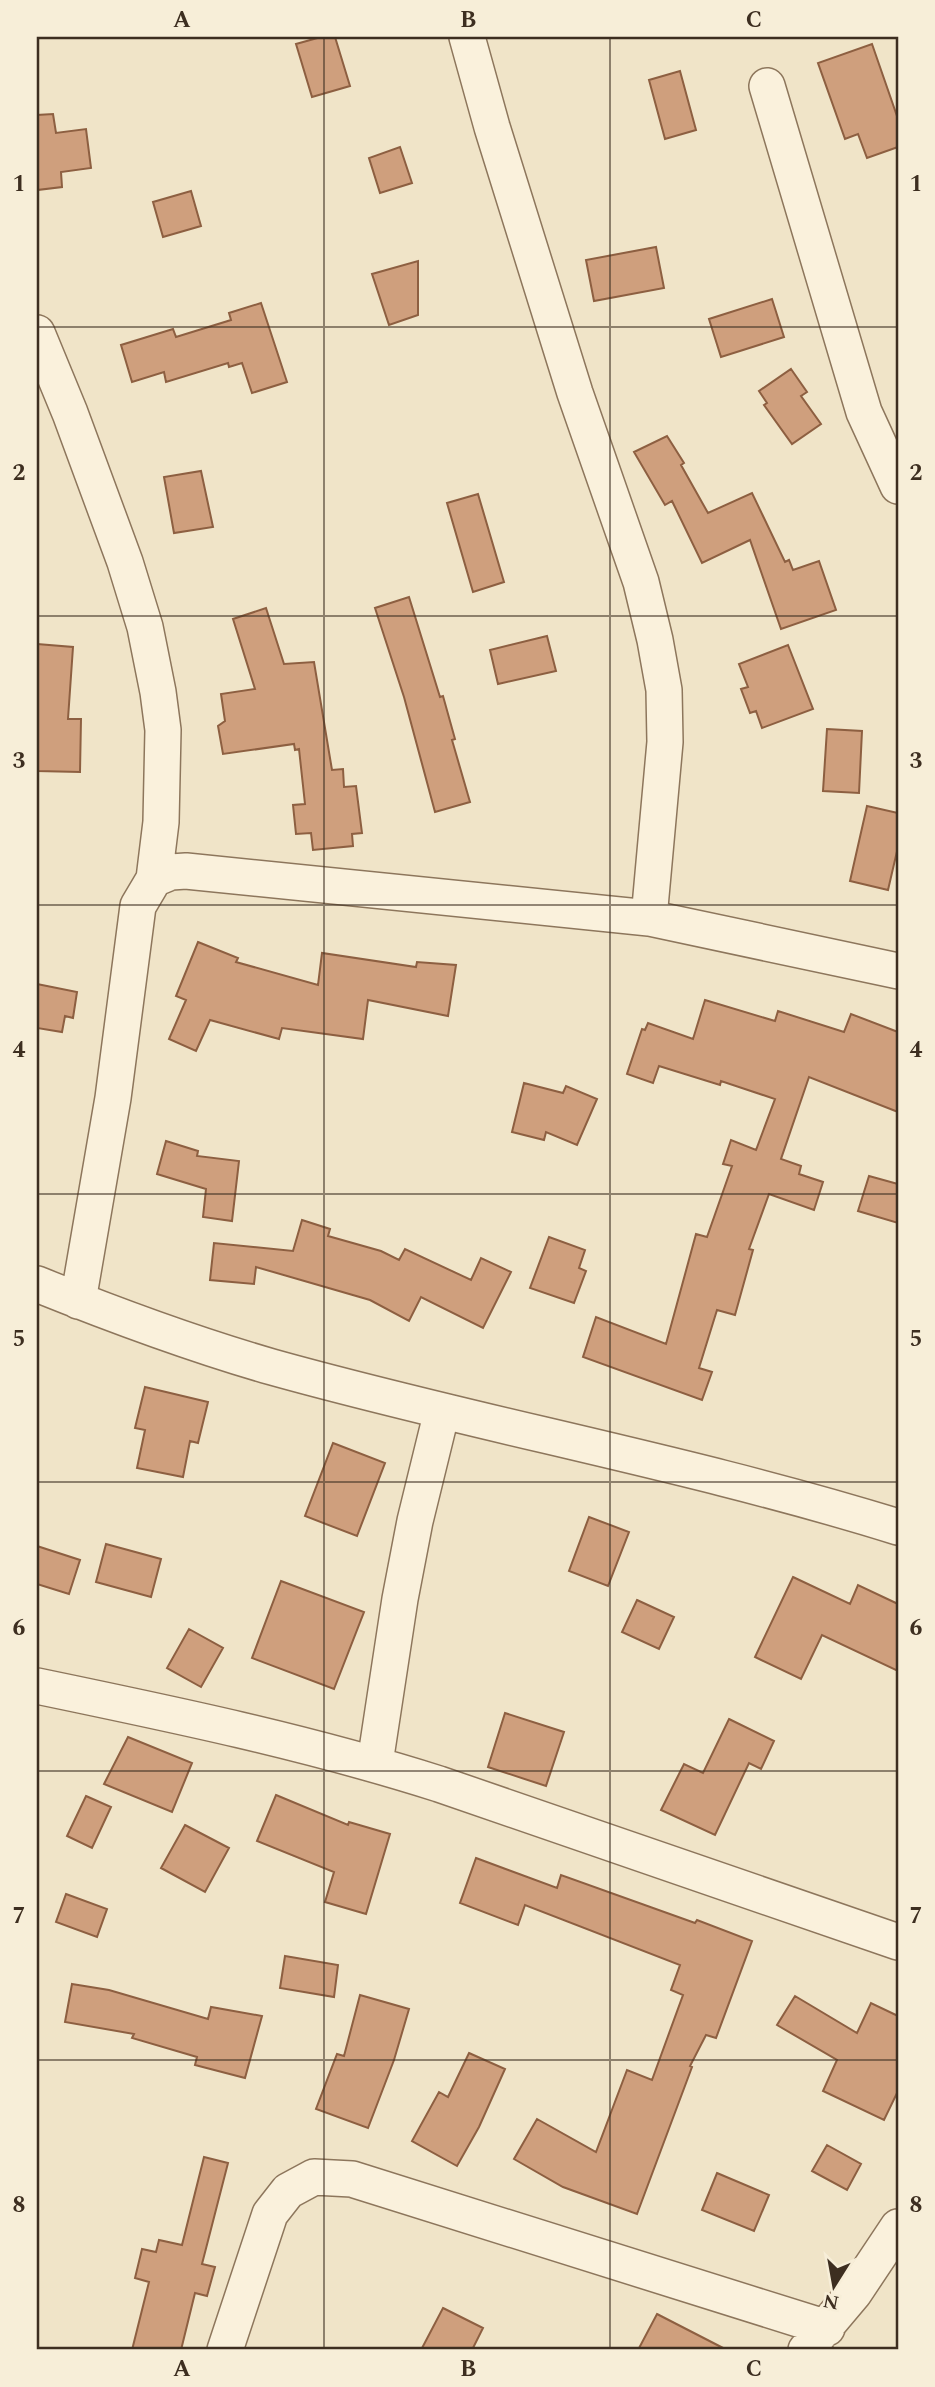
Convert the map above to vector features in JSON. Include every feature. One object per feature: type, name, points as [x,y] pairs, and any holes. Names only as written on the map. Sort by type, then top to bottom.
[{"type":"street","points":[[467,37],[570,379],[640,582],[655,640],[664,690],[665,742],[649,918]]},
{"type":"street","points":[[767,86],[864,412],[898,486]]},
{"type":"street","points":[[37,333],[125,562],[145,627],[163,730],[161,822],[154,879],[138,906],[113,1098],[78,1301]]},
{"type":"street","points":[[154,879],[171,872],[186,872],[649,918],[898,971]]},
{"type":"street","points":[[37,1284],[122,1318],[270,1366],[724,1478],[898,1527]]},
{"type":"street","points":[[375,1763],[400,1599],[415,1521],[442,1410]]},
{"type":"street","points":[[37,1686],[212,1722],[375,1763],[898,1942]]},
{"type":"street","points":[[225,2350],[270,2214],[288,2191],[314,2177],[352,2179],[817,2339],[854,2293],[898,2227]]},
{"type":"building","points":[[321,37],[335,37],[350,86],[312,97],[296,44]]},
{"type":"building","points":[[872,44],[898,119],[898,147],[867,158],[858,134],[845,139],[818,63]]},
{"type":"building","points":[[680,71],[696,130],[665,139],[649,80]]},
{"type":"building","points":[[53,114],[56,133],[86,129],[91,168],[61,172],[62,187],[37,190],[37,115]]},
{"type":"building","points":[[400,147],[412,183],[380,193],[369,158]]},
{"type":"building","points":[[191,191],[201,226],[163,237],[153,202]]},
{"type":"building","points":[[656,247],[664,288],[594,301],[586,260]]},
{"type":"building","points":[[418,261],[418,315],[389,325],[372,274]]},
{"type":"building","points":[[772,299],[784,337],[721,357],[709,319]]},
{"type":"building","points":[[261,303],[287,382],[252,393],[242,363],[229,367],[228,363],[166,382],[164,372],[132,382],[121,345],[173,329],[176,337],[231,320],[229,313]]},
{"type":"building","points":[[791,369],[807,392],[801,396],[821,424],[792,444],[764,405],[767,403],[759,391]]},
{"type":"building","points":[[667,436],[684,463],[681,465],[708,513],[752,493],[785,562],[789,560],[793,570],[819,561],[836,610],[781,629],[750,540],[702,563],[672,501],[665,505],[634,452]]},
{"type":"building","points":[[201,471],[213,527],[174,533],[164,477]]},
{"type":"building","points":[[478,494],[504,582],[473,592],[447,503]]},
{"type":"building","points":[[409,597],[440,697],[443,696],[455,739],[452,740],[470,802],[435,812],[404,697],[375,608]]},
{"type":"building","points":[[266,608],[284,664],[314,662],[332,770],[343,769],[344,787],[356,786],[362,833],[352,834],[353,846],[313,850],[311,833],[296,834],[293,805],[305,804],[299,749],[295,750],[294,744],[223,754],[218,726],[225,721],[221,694],[255,689],[233,619]]},
{"type":"building","points":[[547,636],[556,671],[498,684],[490,650]]},
{"type":"building","points":[[37,644],[73,647],[68,719],[81,719],[80,772],[37,771]]},
{"type":"building","points":[[788,645],[813,709],[762,728],[756,711],[750,713],[741,689],[748,687],[739,664]]},
{"type":"building","points":[[827,729],[862,731],[859,793],[823,791]]},
{"type":"building","points":[[867,806],[898,813],[898,847],[888,890],[850,881]]},
{"type":"building","points":[[198,942],[238,958],[236,962],[318,985],[322,953],[416,967],[417,962],[456,965],[448,1016],[368,1000],[363,1039],[282,1028],[279,1039],[210,1020],[196,1051],[169,1039],[186,1000],[176,996]]},
{"type":"building","points":[[37,984],[77,992],[73,1018],[65,1016],[62,1032],[37,1028]]},
{"type":"building","points":[[705,1000],[775,1021],[778,1011],[844,1032],[851,1014],[898,1032],[898,1112],[809,1077],[781,1159],[801,1166],[799,1174],[823,1182],[814,1210],[769,1194],[749,1249],[753,1250],[735,1315],[717,1310],[699,1368],[712,1372],[702,1400],[583,1357],[596,1317],[666,1344],[696,1234],[707,1237],[732,1166],[723,1164],[731,1140],[756,1150],[775,1099],[721,1081],[720,1085],[659,1066],[653,1083],[627,1074],[642,1029],[645,1030],[648,1023],[693,1039]]},
{"type":"building","points":[[524,1083],[563,1093],[566,1086],[597,1099],[577,1145],[546,1132],[544,1140],[512,1132]]},
{"type":"building","points":[[166,1141],[198,1151],[197,1156],[239,1161],[232,1221],[203,1217],[206,1189],[157,1174]]},
{"type":"building","points":[[869,1176],[898,1184],[898,1223],[858,1211]]},
{"type":"building","points":[[302,1220],[330,1229],[328,1236],[381,1251],[399,1260],[405,1249],[471,1280],[481,1258],[511,1272],[483,1328],[421,1297],[409,1321],[370,1300],[256,1267],[254,1284],[210,1280],[214,1243],[293,1251]]},
{"type":"building","points":[[549,1237],[585,1250],[579,1268],[586,1271],[574,1303],[530,1288]]},
{"type":"building","points":[[145,1387],[208,1402],[198,1443],[190,1441],[183,1477],[137,1468],[145,1430],[135,1428]]},
{"type":"building","points":[[333,1443],[385,1463],[357,1536],[305,1516]]},
{"type":"building","points":[[589,1517],[629,1532],[608,1586],[569,1571]]},
{"type":"building","points":[[106,1544],[161,1559],[151,1597],[96,1582]]},
{"type":"building","points":[[37,1546],[80,1560],[69,1594],[37,1584]]},
{"type":"building","points":[[793,1577],[850,1604],[858,1585],[898,1604],[898,1671],[822,1635],[801,1679],[755,1657]]},
{"type":"building","points":[[281,1581],[364,1612],[334,1689],[252,1658]]},
{"type":"building","points":[[637,1600],[674,1617],[659,1649],[622,1632]]},
{"type":"building","points":[[189,1629],[223,1648],[201,1687],[167,1668]]},
{"type":"building","points":[[505,1713],[564,1732],[546,1786],[488,1767]]},
{"type":"building","points":[[729,1719],[774,1741],[761,1769],[749,1763],[715,1835],[661,1810],[684,1764],[703,1773]]},
{"type":"building","points":[[128,1737],[192,1763],[172,1812],[104,1784]]},
{"type":"building","points":[[276,1795],[348,1825],[349,1822],[390,1834],[366,1914],[325,1902],[334,1872],[257,1841]]},
{"type":"building","points":[[86,1796],[111,1807],[92,1848],[67,1836]]},
{"type":"building","points":[[185,1825],[229,1848],[205,1892],[161,1868]]},
{"type":"building","points":[[476,1858],[557,1888],[561,1875],[752,1941],[716,2038],[706,2035],[690,2066],[692,2067],[637,2214],[563,2187],[514,2159],[537,2119],[596,2152],[627,2070],[652,2080],[683,1995],[671,1990],[680,1965],[525,1905],[518,1925],[460,1903]]},
{"type":"building","points":[[66,1894],[107,1909],[97,1937],[56,1922]]},
{"type":"building","points":[[285,1956],[338,1965],[334,1997],[280,1988]]},
{"type":"building","points":[[72,1984],[109,1990],[208,2019],[211,2007],[262,2016],[245,2078],[195,2065],[197,2057],[132,2038],[134,2034],[65,2022]]},
{"type":"building","points":[[360,1995],[409,2009],[394,2060],[368,2128],[316,2109],[337,2054],[344,2056]]},
{"type":"building","points":[[795,1996],[857,2033],[871,2003],[898,2016],[898,2091],[884,2120],[823,2091],[837,2060],[777,2025]]},
{"type":"building","points":[[469,2053],[505,2069],[479,2127],[457,2166],[412,2141],[439,2092],[448,2097]]},
{"type":"building","points":[[827,2145],[861,2164],[847,2190],[812,2171]]},
{"type":"building","points":[[204,2157],[228,2163],[202,2264],[215,2267],[207,2296],[195,2293],[181,2350],[132,2350],[149,2282],[135,2278],[142,2249],[156,2252],[159,2240],[182,2245]]},
{"type":"building","points":[[717,2173],[769,2195],[754,2231],[702,2210]]},
{"type":"building","points":[[443,2308],[483,2328],[472,2350],[421,2350]]},
{"type":"building","points":[[657,2314],[727,2350],[638,2350]]}]
